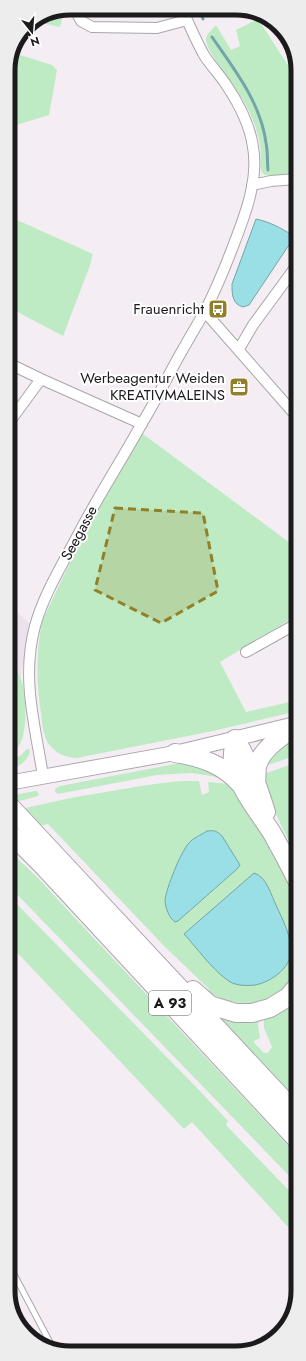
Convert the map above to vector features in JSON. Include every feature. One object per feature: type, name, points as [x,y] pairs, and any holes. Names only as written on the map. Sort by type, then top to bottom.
[{"type":"highway","points":[[250,786],[259,759],[276,741],[291,729]]},
{"type":"highway","points":[[235,740],[233,760],[236,770],[250,786],[258,814],[272,833],[291,869]]},
{"type":"highway","points":[[175,753],[201,758],[224,769],[250,786]]},
{"type":"highway","name":"A 93","points":[[15,811],[291,1107]]},
{"type":"highway","name":"A 93","points":[[15,838],[291,1133]]},
{"type":"highway","points":[[141,946],[210,1005],[236,1013],[252,1013],[270,1008],[288,997],[291,993]]},
{"type":"main road","points":[[15,782],[175,753],[291,726]]},
{"type":"street","points":[[78,15],[81,21],[92,27],[157,28],[187,20]]},
{"type":"street","name":"Seegasse","points":[[43,776],[30,698],[28,670],[34,627],[40,609],[91,509],[142,424],[186,343],[205,312],[237,236],[252,185],[254,155],[253,145],[246,121],[226,86],[204,55],[185,15]]},
{"type":"street","points":[[252,185],[271,181],[291,179]]},
{"type":"street","points":[[239,349],[253,325],[291,281]]},
{"type":"street","points":[[205,312],[291,410]]},
{"type":"street","points":[[15,366],[142,424]]},
{"type":"street","points":[[15,414],[41,379]]},
{"type":"street","points":[[246,652],[291,627]]},
{"type":"lane","points":[[15,1276],[50,1342]]},
{"type":"highlighted area","points":[[115,508],[203,513],[218,591],[161,623],[95,590]]},
{"type":"shaded area","points":[[15,609],[29,623],[21,677],[15,670]]},
{"type":"green space","points":[[63,15],[60,27],[42,23]]},
{"type":"green space","points":[[258,20],[291,70],[291,174],[285,177],[270,177],[262,173],[261,149],[256,128],[251,116],[246,105],[207,45],[206,38],[216,25],[231,50],[240,46],[236,30]]},
{"type":"green space","points":[[18,54],[52,65],[57,70],[49,115],[16,125],[15,67]]},
{"type":"green space","points":[[15,219],[93,254],[63,336],[15,311]]},
{"type":"green space","points":[[135,428],[291,544],[291,619],[220,662],[246,712],[291,702],[291,713],[213,731],[77,758],[69,757],[57,752],[51,747],[46,740],[43,729],[37,667],[42,621]]},
{"type":"green space","points":[[15,669],[20,676],[23,686],[25,704],[25,725],[21,742],[16,749]]},
{"type":"green space","points":[[291,740],[291,757],[262,767],[267,755]]},
{"type":"green space","points":[[27,749],[29,749],[29,756],[25,761],[15,767],[15,758],[20,756]]},
{"type":"green space","points":[[180,763],[199,765],[218,777],[191,773],[157,775],[58,794],[55,792],[55,789],[60,786]]},
{"type":"green space","points":[[291,764],[291,846],[268,798],[261,775]]},
{"type":"green space","points":[[180,781],[199,781],[202,795],[209,792],[208,782],[229,784],[240,794],[291,888],[291,983],[276,996],[268,1000],[251,1003],[233,1002],[208,992],[209,989],[165,947],[48,824],[15,832],[15,810],[70,798]],"holes":[[[184,849],[240,865],[237,869],[178,921],[169,888]],[[254,874],[257,874],[226,979],[185,934]]]},
{"type":"green space","points":[[36,791],[39,795],[15,802],[15,795]]},
{"type":"green space","points":[[15,856],[36,876],[291,1149],[291,1178],[15,892]]},
{"type":"green space","points":[[15,902],[199,1090],[228,1121],[226,1125],[291,1193],[291,1230],[192,1122],[184,1129],[15,950]]},
{"type":"green space","points":[[291,999],[291,1094],[213,1009],[259,1019],[258,1025],[260,1038],[254,1041],[264,1053],[268,1053],[272,1047],[264,1028],[264,1019]]},
{"type":"water","points":[[256,219],[266,222],[291,234],[291,242],[249,305],[243,307],[237,304],[233,295],[232,284]]},
{"type":"water","points":[[207,831],[215,831],[222,836],[240,865],[178,921],[175,922],[169,915],[165,903],[171,879],[178,862],[189,843]]},
{"type":"water","points":[[254,873],[265,882],[283,920],[290,941],[291,953],[285,966],[275,977],[255,985],[240,985],[232,983],[220,974],[184,934]]},
{"type":"waterway","points":[[201,15],[203,19]]},
{"type":"waterway","points":[[212,37],[253,100],[259,114],[267,146],[268,170]]},
{"type":"place","name":"Frauenricht","points":[[218,309]]},
{"type":"place","name":"Werbeagentur Weiden KREATIVMALEINS","points":[[239,387]]}]
